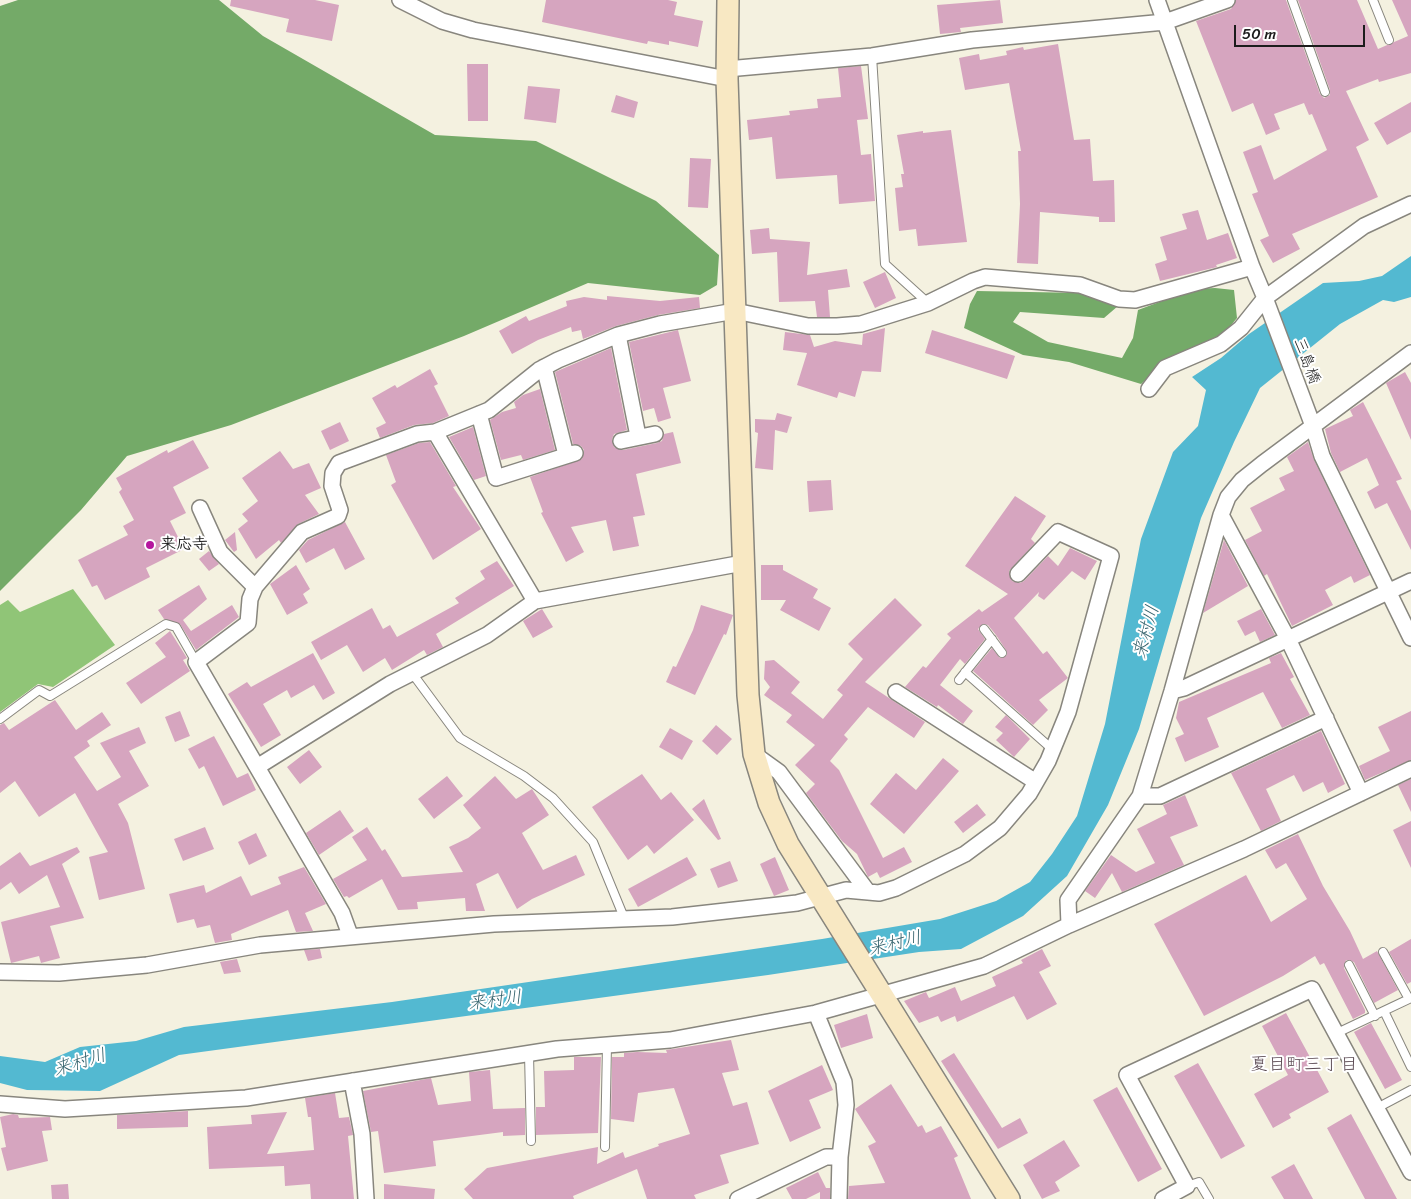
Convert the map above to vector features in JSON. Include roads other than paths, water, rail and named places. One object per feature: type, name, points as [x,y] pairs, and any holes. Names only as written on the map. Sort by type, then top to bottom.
[{"type":"street","points":[[400,0],[442,21],[473,30],[727,74],[872,56],[972,40],[1165,22],[1227,0]]},
{"type":"street","points":[[728,0],[727,74],[743,563],[748,695],[754,754],[769,803],[788,844],[1009,1199]]},
{"type":"street","name":"三島橋","points":[[1157,0],[1252,267],[1311,421],[1322,456],[1411,638]]},
{"type":"street","points":[[1149,389],[1164,368],[1221,344],[1241,328],[1265,298],[1364,226],[1411,204]]},
{"type":"street","points":[[350,935],[342,913],[196,662],[248,623],[250,599],[255,587],[302,532],[338,516],[340,510],[332,486],[332,473],[339,463],[417,434],[434,432],[489,410],[544,367],[618,335],[678,320],[735,311],[808,326],[861,324],[928,303],[973,280],[985,277],[1080,285],[1119,299],[1135,300],[1252,267]]},
{"type":"street","points":[[618,335],[638,436]]},
{"type":"street","points":[[1069,925],[1068,900],[1140,796],[1172,692],[1221,515],[1228,497],[1242,480],[1311,421],[1409,360]]},
{"type":"street","points":[[479,414],[496,478],[570,454],[544,367]]},
{"type":"street","points":[[434,432],[535,601]]},
{"type":"street","points":[[621,441],[655,434]]},
{"type":"street","points":[[200,508],[220,552],[255,587]]},
{"type":"street","points":[[1221,515],[1288,639],[1361,792]]},
{"type":"street","points":[[0,972],[59,973],[147,965],[260,945],[350,935],[494,924],[672,917],[796,903],[824,902],[846,890],[879,893],[896,888],[965,854],[1000,828],[1029,794],[1052,750],[1068,712],[1111,556],[1058,532],[1018,574]]},
{"type":"street","points":[[257,767],[412,673],[487,635],[535,601],[743,563]]},
{"type":"street","points":[[1172,692],[1411,581]]},
{"type":"street","points":[[896,692],[1036,782]]},
{"type":"street","points":[[1140,796],[1160,796],[1326,718]]},
{"type":"street","points":[[754,754],[779,772],[868,892]]},
{"type":"street","points":[[0,1104],[64,1109],[246,1098],[557,1049],[670,1040],[816,1013],[879,991],[984,966],[1069,925],[1240,851],[1411,769]]},
{"type":"street","points":[[1163,1199],[1187,1186],[1127,1076],[1312,989],[1411,1172]]},
{"type":"street","points":[[816,1013],[844,1082],[846,1105],[840,1157],[839,1199]]},
{"type":"street","points":[[352,1081],[362,1134],[366,1199]]},
{"type":"street","points":[[738,1199],[826,1158],[840,1157]]},
{"type":"lane","points":[[1292,0],[1325,92]]},
{"type":"lane","points":[[1373,0],[1389,40]]},
{"type":"lane","points":[[872,56],[885,264],[928,303]]},
{"type":"lane","points":[[0,719],[39,690],[50,696],[166,624],[176,627],[196,662]]},
{"type":"lane","points":[[984,629],[1002,654]]},
{"type":"lane","points":[[959,680],[992,639]]},
{"type":"lane","points":[[965,672],[1052,750]]},
{"type":"lane","points":[[412,673],[460,738],[524,776],[553,798],[593,842],[625,920]]},
{"type":"lane","points":[[1337,1033],[1410,999],[1383,952]]},
{"type":"lane","points":[[1349,965],[1375,1016]]},
{"type":"lane","points":[[1384,1011],[1411,1067]]},
{"type":"lane","points":[[605,1148],[607,1045]]},
{"type":"lane","points":[[529,1054],[531,1141]]},
{"type":"lane","points":[[1377,1108],[1411,1090]]},
{"type":"lane","points":[[1187,1186],[1200,1182],[1209,1199]]},
{"type":"water","name":"来村川","points":[[1411,256],[1411,297],[1394,302],[1383,300],[1340,324],[1260,388],[1201,518],[1139,729],[1108,805],[1067,876],[1023,916],[961,949],[919,952],[768,975],[179,1055],[100,1091],[27,1090],[0,1083],[0,1056],[45,1062],[80,1047],[136,1041],[184,1027],[392,1002],[822,939],[940,919],[996,901],[1030,882],[1052,854],[1077,816],[1105,724],[1141,539],[1173,452],[1198,426],[1206,390],[1192,377],[1221,358],[1249,334],[1323,283],[1359,281],[1382,276]]},
{"type":"place","name":"来応寺","points":[[150,545]]},
{"type":"district","name":"夏目町三丁目","points":[[1304,1065]]}]
